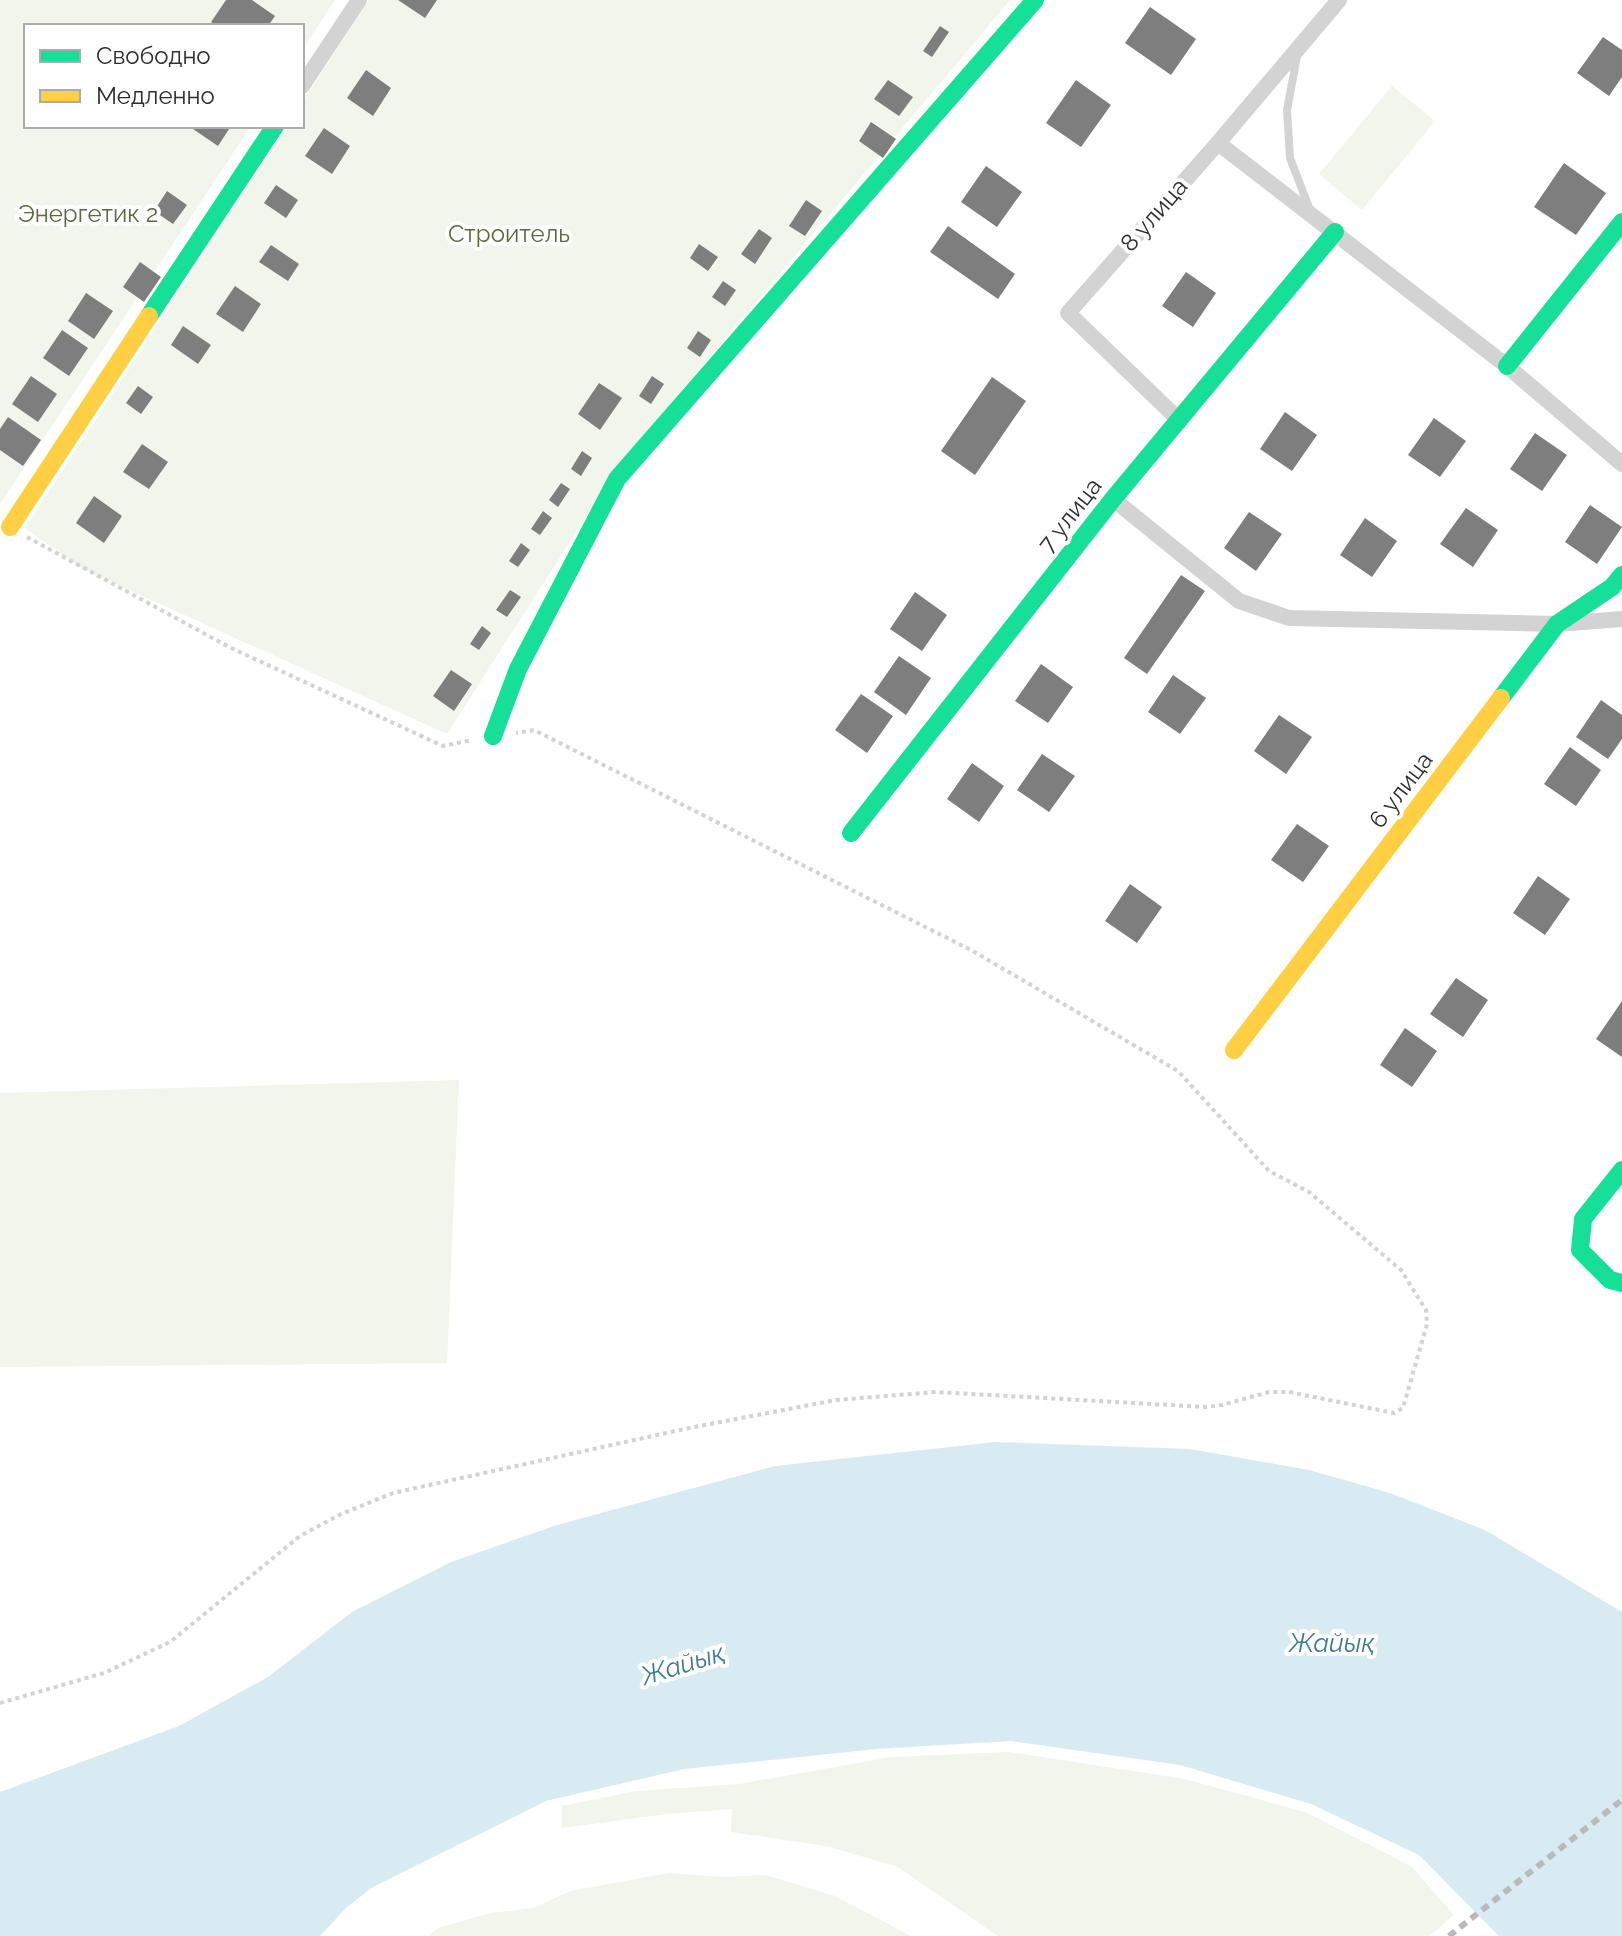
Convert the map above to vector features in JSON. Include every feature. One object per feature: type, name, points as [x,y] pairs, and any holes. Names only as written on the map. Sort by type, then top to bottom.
[{"type":"street","points":[[304,83],[359,0]]},
{"type":"street","points":[[493,736],[518,669],[617,479],[1035,0]]},
{"type":"street","name":"8 улица","points":[[1178,419],[1068,313],[1339,0]]},
{"type":"street","points":[[10,527],[274,128]]},
{"type":"street","points":[[1218,143],[1507,366],[1622,464]]},
{"type":"street","points":[[1507,366],[1622,222]]},
{"type":"street","name":"7 улица","points":[[851,833],[1113,499],[1335,232]]},
{"type":"street","points":[[1113,499],[1239,601],[1289,618],[1557,624],[1622,619]]},
{"type":"street","name":"6 улица","points":[[1234,1050],[1557,624],[1612,587],[1622,575]]},
{"type":"street","points":[[1622,1170],[1583,1219],[1580,1250],[1610,1280],[1622,1283]]},
{"type":"lane","points":[[1298,48],[1287,110],[1290,158],[1311,214]]},
{"type":"path","points":[[0,1703],[104,1673],[170,1642],[300,1536],[341,1514],[393,1493],[689,1428],[836,1400],[936,1392],[1206,1407],[1269,1392],[1289,1392],[1394,1413],[1403,1408],[1427,1324],[1426,1310],[1401,1270],[1309,1192],[1269,1171],[1178,1071],[971,950],[534,730],[443,746],[229,647],[10,527]]},
{"type":"green space","name":"Энергетик 2","points":[[0,0],[335,0],[304,47],[304,24],[24,24],[24,128],[250,128],[0,504]]},
{"type":"green space","name":"Строитель","points":[[369,0],[1010,0],[619,465],[447,734],[83,569],[25,528],[286,128],[304,128],[304,100]]},
{"type":"green space","points":[[1392,86],[1435,121],[1362,210],[1319,174]]},
{"type":"green space","points":[[459,1080],[447,1363],[0,1367],[0,1093]]},
{"type":"green space","points":[[1009,1752],[1185,1779],[1305,1812],[1411,1866],[1454,1915],[1429,1936],[998,1936],[898,1867],[826,1846],[731,1832],[732,1809],[562,1828],[562,1806],[636,1791],[739,1784],[891,1757]]},
{"type":"green space","points":[[669,1873],[723,1877],[766,1875],[835,1896],[911,1936],[429,1936],[438,1928],[490,1913],[533,1908],[571,1891]]},
{"type":"water","name":"Жайық","points":[[996,1442],[1190,1449],[1309,1470],[1390,1493],[1485,1530],[1622,1612],[1622,1936],[1499,1936],[1419,1855],[1311,1804],[1180,1765],[1011,1741],[876,1749],[684,1769],[546,1801],[373,1887],[347,1907],[320,1936],[0,1936],[0,1792],[179,1726],[268,1677],[352,1612],[451,1562],[557,1525],[775,1466]]},
{"type":"building","points":[[226,0],[252,0],[275,16],[269,24],[211,22]]},
{"type":"building","points":[[398,0],[437,0],[425,18]]},
{"type":"building","points":[[1150,7],[1196,39],[1171,75],[1125,43]]},
{"type":"building","points":[[940,26],[949,32],[932,57],[923,51]]},
{"type":"building","points":[[1603,37],[1622,50],[1622,77],[1609,96],[1577,73]]},
{"type":"building","points":[[366,70],[391,88],[373,116],[347,98]]},
{"type":"building","points":[[888,80],[913,97],[899,116],[874,99]]},
{"type":"building","points":[[1076,80],[1111,105],[1081,147],[1046,123]]},
{"type":"building","points":[[871,122],[896,139],[883,158],[859,141]]},
{"type":"building","points":[[194,128],[230,128],[218,146]]},
{"type":"building","points":[[324,128],[350,146],[332,174],[305,156]]},
{"type":"building","points":[[1564,163],[1606,193],[1576,235],[1534,207]]},
{"type":"building","points":[[986,166],[1022,192],[997,227],[961,202]]},
{"type":"building","points":[[276,185],[298,200],[286,218],[264,203]]},
{"type":"building","points":[[167,191],[187,205],[173,224],[154,211]]},
{"type":"building","points":[[806,200],[822,211],[805,236],[789,226]]},
{"type":"building","points":[[948,226],[1015,274],[998,299],[930,252]]},
{"type":"building","points":[[759,229],[772,238],[755,264],[741,254]]},
{"type":"building","points":[[699,244],[718,257],[708,271],[690,258]]},
{"type":"building","points":[[271,245],[299,264],[288,281],[259,262]]},
{"type":"building","points":[[140,262],[161,277],[144,302],[123,287]]},
{"type":"building","points":[[1186,272],[1216,293],[1193,327],[1162,306]]},
{"type":"building","points":[[723,281],[736,290],[725,306],[712,297]]},
{"type":"building","points":[[235,286],[261,304],[243,332],[216,314]]},
{"type":"building","points":[[86,293],[113,311],[94,339],[68,321]]},
{"type":"building","points":[[183,326],[211,345],[198,364],[171,345]]},
{"type":"building","points":[[62,330],[88,348],[69,376],[43,358]]},
{"type":"building","points":[[698,331],[711,340],[700,357],[687,348]]},
{"type":"building","points":[[31,376],[57,394],[38,422],[12,404]]},
{"type":"building","points":[[652,376],[664,384],[651,404],[639,396]]},
{"type":"building","points":[[992,377],[1026,401],[975,475],[941,451]]},
{"type":"building","points":[[599,383],[622,398],[600,430],[578,414]]},
{"type":"building","points":[[138,386],[153,397],[141,414],[126,403]]},
{"type":"building","points":[[1285,412],[1317,435],[1292,471],[1260,449]]},
{"type":"building","points":[[8,417],[41,440],[23,466],[0,450],[0,429]]},
{"type":"building","points":[[1434,418],[1466,441],[1440,477],[1408,455]]},
{"type":"building","points":[[1535,433],[1567,455],[1542,491],[1510,469]]},
{"type":"building","points":[[142,444],[168,462],[149,489],[123,472]]},
{"type":"building","points":[[582,451],[592,458],[581,476],[571,469]]},
{"type":"building","points":[[561,483],[570,489],[558,507],[549,500]]},
{"type":"building","points":[[94,496],[122,516],[104,543],[76,523]]},
{"type":"building","points":[[1590,505],[1622,527],[1597,564],[1565,542]]},
{"type":"building","points":[[1466,508],[1498,530],[1473,567],[1440,544]]},
{"type":"building","points":[[543,511],[552,518],[540,535],[531,529]]},
{"type":"building","points":[[1249,512],[1282,534],[1256,571],[1224,548]]},
{"type":"building","points":[[1365,518],[1397,541],[1372,577],[1340,555]]},
{"type":"building","points":[[521,543],[530,550],[518,567],[509,561]]},
{"type":"building","points":[[1181,575],[1205,591],[1147,674],[1124,658]]},
{"type":"building","points":[[510,590],[521,597],[507,617],[496,610]]},
{"type":"building","points":[[915,592],[947,615],[922,651],[890,629]]},
{"type":"building","points":[[482,626],[491,633],[479,650],[470,644]]},
{"type":"building","points":[[899,656],[931,678],[906,715],[874,692]]},
{"type":"building","points":[[1041,664],[1073,687],[1048,723],[1015,701]]},
{"type":"building","points":[[451,670],[472,684],[454,711],[433,696]]},
{"type":"building","points":[[1173,675],[1206,698],[1180,734],[1148,712]]},
{"type":"building","points":[[861,694],[893,716],[867,753],[835,730]]},
{"type":"building","points":[[1601,700],[1622,715],[1622,739],[1608,759],[1576,737]]},
{"type":"building","points":[[1279,715],[1312,737],[1286,774],[1254,751]]},
{"type":"building","points":[[1570,747],[1601,770],[1576,806],[1544,784]]},
{"type":"building","points":[[1042,754],[1075,776],[1049,812],[1017,790]]},
{"type":"building","points":[[972,763],[1004,786],[979,822],[947,799]]},
{"type":"building","points":[[1297,824],[1329,846],[1303,882],[1271,860]]},
{"type":"building","points":[[1538,876],[1570,899],[1545,935],[1513,913]]},
{"type":"building","points":[[1130,884],[1162,907],[1137,943],[1105,921]]},
{"type":"building","points":[[1456,978],[1488,1000],[1463,1037],[1430,1014]]},
{"type":"building","points":[[1622,1001],[1622,1057],[1596,1039]]},
{"type":"building","points":[[1405,1028],[1437,1051],[1412,1087],[1380,1065]]},
{"type":"railway","points":[[1449,1936],[1622,1800]]},
{"type":"traffic: fast","points":[[493,736],[518,669],[617,479],[1035,0]]},
{"type":"traffic: fast","points":[[149,316],[274,128]]},
{"type":"traffic: fast","points":[[1507,366],[1622,222]]},
{"type":"traffic: fast","points":[[851,833],[1113,499],[1335,232]]},
{"type":"traffic: fast","points":[[1501,698],[1557,624],[1612,587],[1622,575]]},
{"type":"traffic: fast","points":[[1622,1170],[1583,1219],[1580,1250],[1610,1280],[1622,1283]]},
{"type":"traffic: slow","points":[[10,527],[149,316]]},
{"type":"traffic: slow","points":[[1234,1050],[1501,698]]}]
